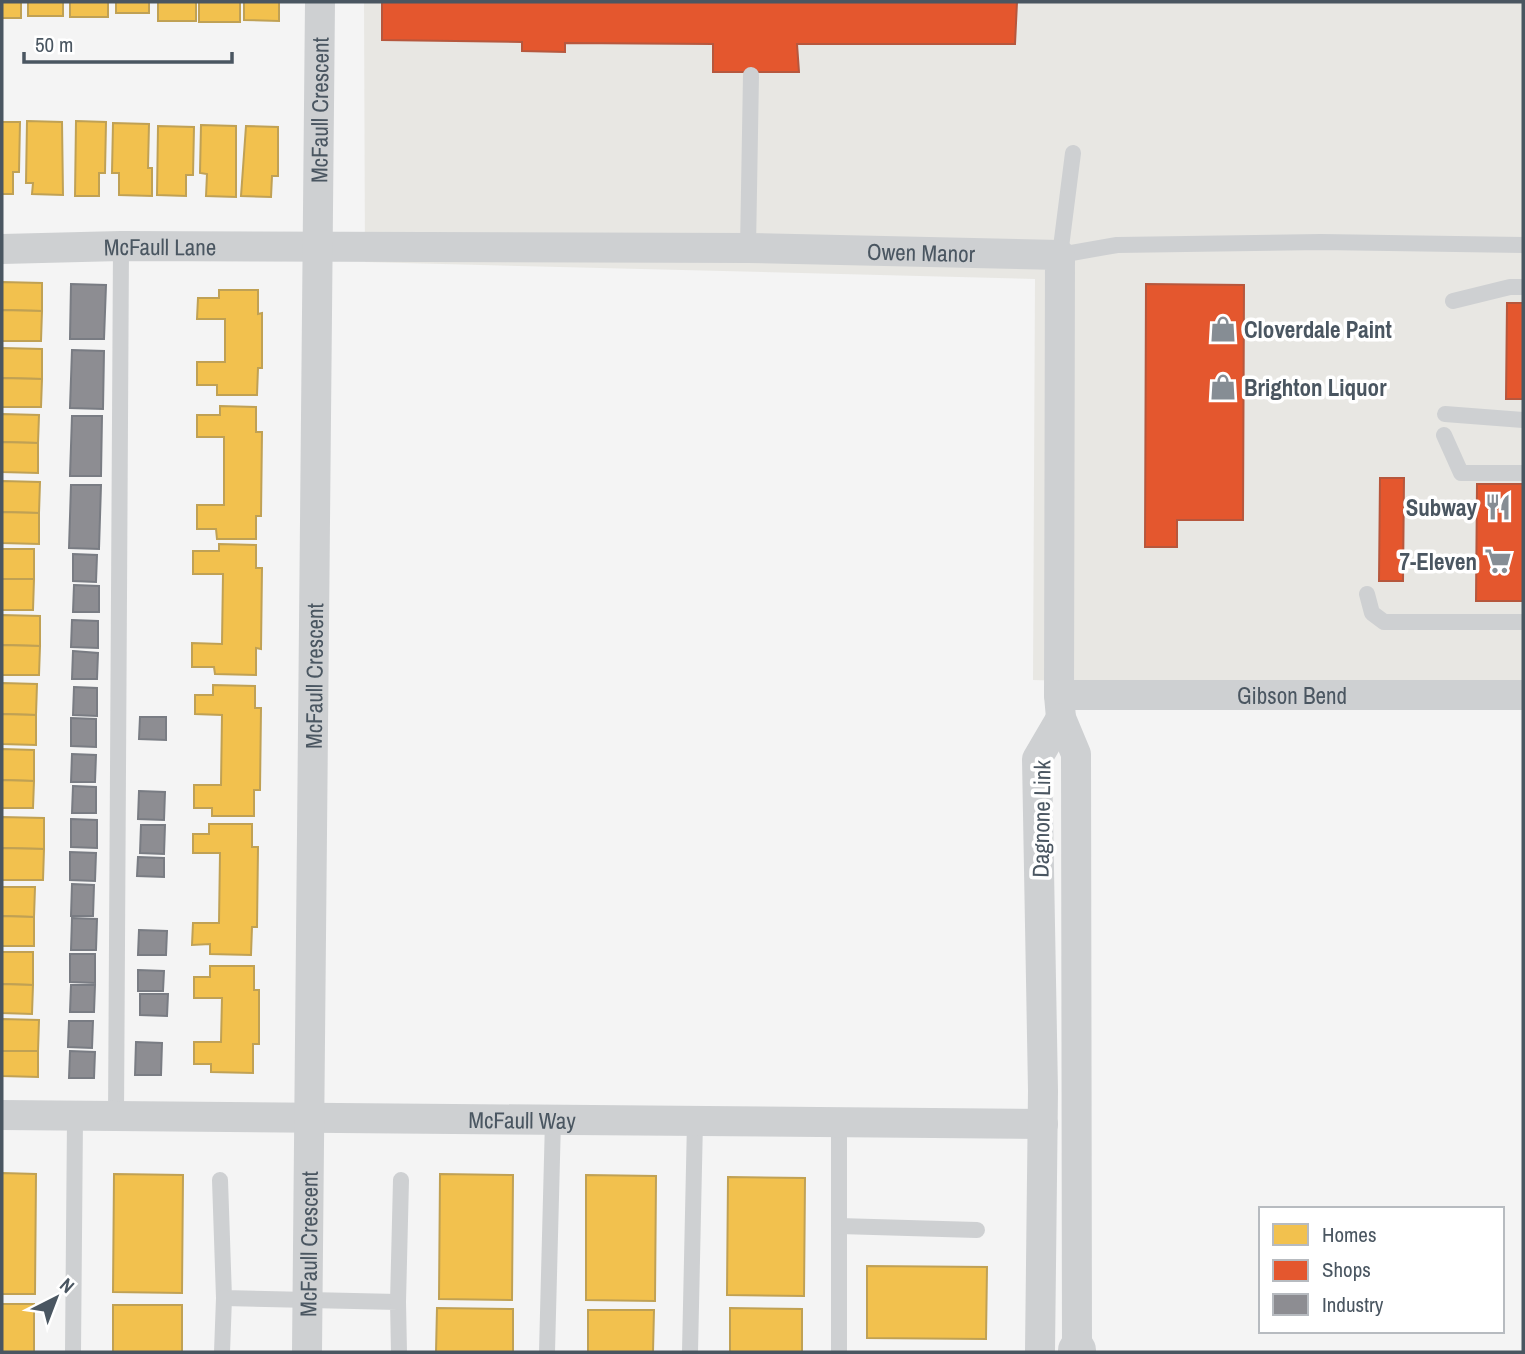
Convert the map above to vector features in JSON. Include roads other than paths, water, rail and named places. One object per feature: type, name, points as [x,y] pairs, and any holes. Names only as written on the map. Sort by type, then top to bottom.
[{"type":"street","name":"McFaull Crescent","points":[[307,1352],[320,2]]},
{"type":"street","name":"McFaull Lane","points":[[2,249],[121,246],[317,248]]},
{"type":"street","name":"Owen Manor","points":[[317,248],[748,248],[1060,255]]},
{"type":"street","points":[[1060,255],[1060,706]]},
{"type":"street","name":"Gibson Bend","points":[[1060,706],[1523,695]]},
{"type":"street","name":"Dagnone Link","points":[[1060,706],[1037,759],[1043,1124],[1068,1352]]},
{"type":"street","name":"Dagnone Link","points":[[1060,706],[1076,754],[1068,1352]]},
{"type":"street","name":"McFaull Way","points":[[2,1115],[75,1118],[1043,1124]]},
{"type":"lane","points":[[748,248],[751,75]]},
{"type":"lane","points":[[1073,152],[1067,218],[1060,255],[1117,245],[1332,242],[1523,245]]},
{"type":"lane","points":[[116,1118],[121,246]]},
{"type":"lane","points":[[1453,301],[1510,287],[1523,287]]},
{"type":"lane","points":[[1445,414],[1523,420]]},
{"type":"lane","points":[[1444,435],[1461,473],[1523,473]]},
{"type":"lane","points":[[1367,594],[1372,613],[1384,622],[1523,622]]},
{"type":"lane","points":[[73,1352],[75,1118]]},
{"type":"lane","points":[[547,1352],[553,1121]]},
{"type":"lane","points":[[691,1352],[695,1121]]},
{"type":"lane","points":[[839,1122],[839,1352]]},
{"type":"lane","points":[[220,1180],[224,1298],[222,1352]]},
{"type":"lane","points":[[399,1352],[401,1180]]},
{"type":"lane","points":[[839,1226],[978,1230]]},
{"type":"lane","points":[[224,1298],[398,1302]]},
{"type":"place","name":"Cloverdale Paint","points":[[1223,329]]},
{"type":"place","name":"Brighton Liquor","points":[[1223,387]]},
{"type":"place","name":"Subway","points":[[1498,507]]},
{"type":"place","name":"7-Eleven","points":[[1498,561]]}]
